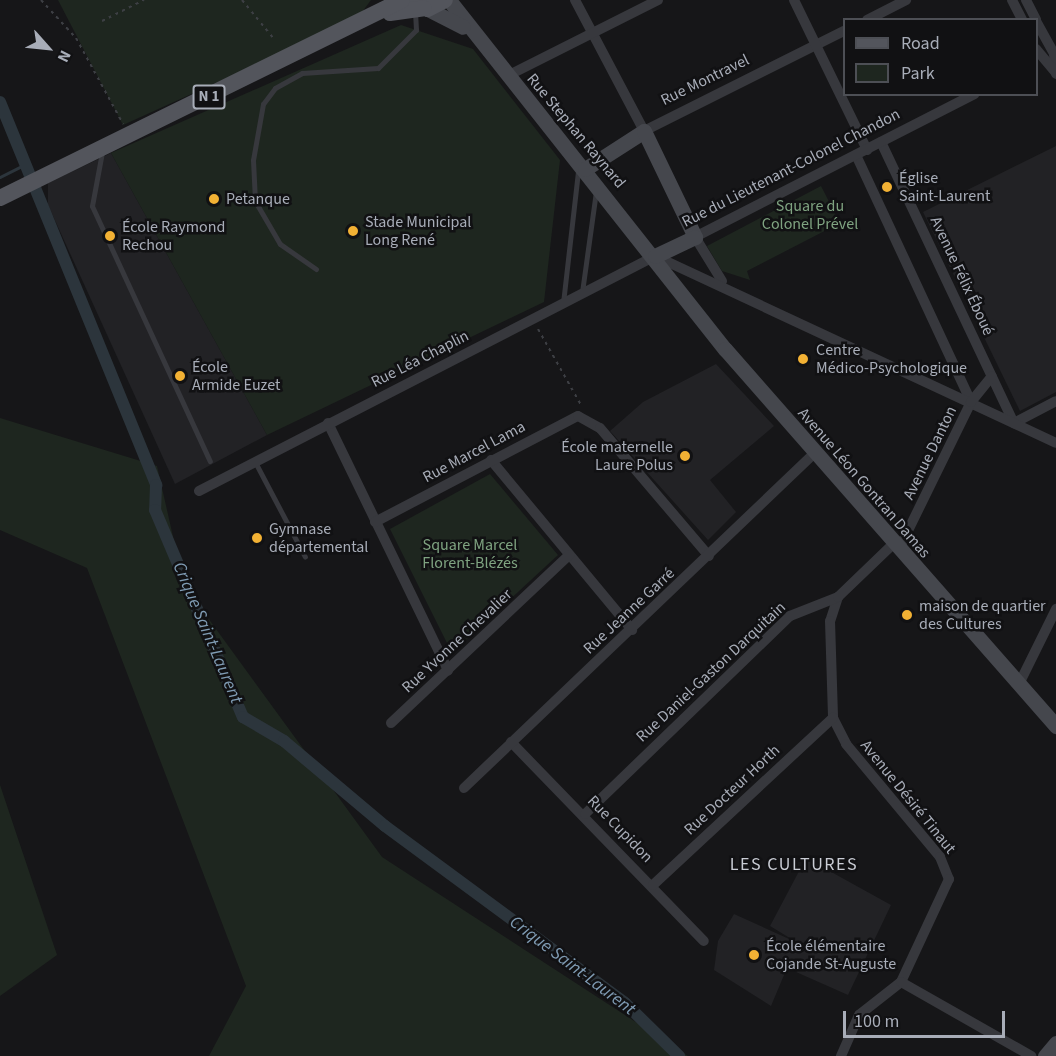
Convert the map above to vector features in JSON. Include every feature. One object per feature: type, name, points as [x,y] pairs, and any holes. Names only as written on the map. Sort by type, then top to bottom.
[{"type":"main road","name":"N 1","points":[[0,198],[369,20],[417,5],[447,0]]},
{"type":"street","name":"Rue Stephan Raynard","points":[[447,0],[468,30],[597,183],[655,256]]},
{"type":"street","points":[[575,0],[644,131],[695,237],[724,284]]},
{"type":"street","points":[[507,76],[658,0]]},
{"type":"street","points":[[794,0],[867,150]]},
{"type":"street","points":[[871,18],[906,0]]},
{"type":"street","points":[[1012,0],[1021,18]]},
{"type":"street","points":[[1026,0],[1035,18]]},
{"type":"street","name":"Rue Stephan Raynard","points":[[417,5],[468,30]]},
{"type":"street","points":[[1038,24],[1055,54],[1056,74]]},
{"type":"street","name":"Rue Montravel","points":[[582,166],[644,131],[843,32]]},
{"type":"street","points":[[1055,54],[1039,62],[1056,74]]},
{"type":"street","name":"Rue du Lieutenant-Colonel Chandon","points":[[655,256],[971,96]]},
{"type":"street","name":"Avenue Félix Éboué","points":[[881,142],[1014,423]]},
{"type":"street","points":[[856,155],[971,402]]},
{"type":"street","points":[[655,256],[724,284],[1056,443]]},
{"type":"street","name":"Rue Léa Chaplin","points":[[199,490],[655,256]]},
{"type":"street","name":"Avenue Léon Gontran Damas","points":[[655,256],[814,454],[1056,726]]},
{"type":"street","name":"Avenue Danton","points":[[896,547],[971,402],[992,376]]},
{"type":"street","points":[[1014,423],[1056,401]]},
{"type":"street","name":"Rue Marcel Lama","points":[[375,522],[572,417],[588,418]]},
{"type":"street","points":[[588,418],[709,556]]},
{"type":"street","points":[[328,423],[448,670]]},
{"type":"street","name":"Rue Jeanne Garré","points":[[464,788],[814,454]]},
{"type":"street","points":[[491,460],[632,630]]},
{"type":"street","name":"Rue Daniel-Gaston Darquitain","points":[[585,814],[790,616],[838,597],[896,547]]},
{"type":"street","name":"Rue Yvonne Chevalier","points":[[391,723],[569,555]]},
{"type":"street","name":"Avenue Désiré Tinaut","points":[[838,597],[830,621],[833,718],[846,744],[948,872],[948,888],[901,982],[859,1015],[841,1056]]},
{"type":"street","points":[[1019,684],[1056,609]]},
{"type":"street","name":"Rue Docteur Horth","points":[[653,885],[833,718]]},
{"type":"street","name":"Rue Cupidon","points":[[511,742],[585,814],[704,941]]},
{"type":"street","points":[[901,982],[1031,1056]]},
{"type":"street","points":[[1045,1056],[1056,1043]]},
{"type":"lane","points":[[316,269],[280,244],[257,208],[253,160],[263,104],[275,88],[302,73],[378,68],[416,30],[417,5]]},
{"type":"lane","points":[[101,150],[92,206],[210,461]]},
{"type":"lane","points":[[563,303],[582,166]]},
{"type":"lane","points":[[582,293],[597,183]]},
{"type":"lane","points":[[255,462],[305,557]]},
{"type":"path","points":[[41,0],[76,38],[129,136]]},
{"type":"path","points":[[102,21],[144,0]]},
{"type":"path","points":[[242,0],[274,39]]},
{"type":"path","points":[[533,319],[588,418]]},
{"type":"shaded area","points":[[1056,146],[1056,392],[1020,411],[923,212]]},
{"type":"shaded area","points":[[111,153],[267,435],[175,484],[48,205],[48,183]]},
{"type":"shaded area","name":"École maternelle Laure Polus","points":[[716,364],[774,426],[710,480],[736,512],[708,540],[610,431],[643,402]]},
{"type":"shaded area","points":[[806,858],[891,905],[848,995],[787,968],[771,1006],[714,970],[718,941],[734,914],[798,943],[770,926]]},
{"type":"green space","points":[[58,0],[371,0],[357,19],[123,125]]},
{"type":"green space","name":"Stade Municipal Long René","points":[[401,25],[473,49],[560,160],[544,302],[267,435],[111,153]]},
{"type":"green space","name":"Square du Colonel Prével","points":[[821,186],[840,223],[747,271],[750,280],[722,271],[707,246]]},
{"type":"green space","points":[[0,418],[157,466],[184,585],[382,857],[688,1056],[209,1056],[246,986],[87,568],[0,530]]},
{"type":"green space","name":"Square Marcel Florent-Blézés","points":[[490,474],[558,555],[452,653],[390,529]]},
{"type":"green space","points":[[0,785],[57,955],[0,996]]},
{"type":"waterway","name":"Crique Saint-Laurent","points":[[0,102],[156,485],[155,510],[243,717],[284,741],[385,826],[625,1003],[679,1056]]},
{"type":"waterway","points":[[0,177],[26,164]]},
{"type":"place","name":"Église Saint-Laurent","points":[[887,187]]},
{"type":"place","name":"Petanque","points":[[214,199]]},
{"type":"place","name":"Stade Municipal Long René","points":[[353,231]]},
{"type":"place","name":"École Raymond Rechou","points":[[110,236]]},
{"type":"place","name":"Centre Médico-Psychologique","points":[[803,359]]},
{"type":"place","name":"École Armide Euzet","points":[[180,376]]},
{"type":"place","name":"École maternelle Laure Polus","points":[[685,456]]},
{"type":"place","name":"Gymnase départemental","points":[[257,538]]},
{"type":"place","name":"maison de quartier des Cultures","points":[[907,615]]},
{"type":"place","name":"École élémentaire Cojande St-Auguste","points":[[754,955]]},
{"type":"district","name":"LES CULTURES","points":[[794,865]]}]
